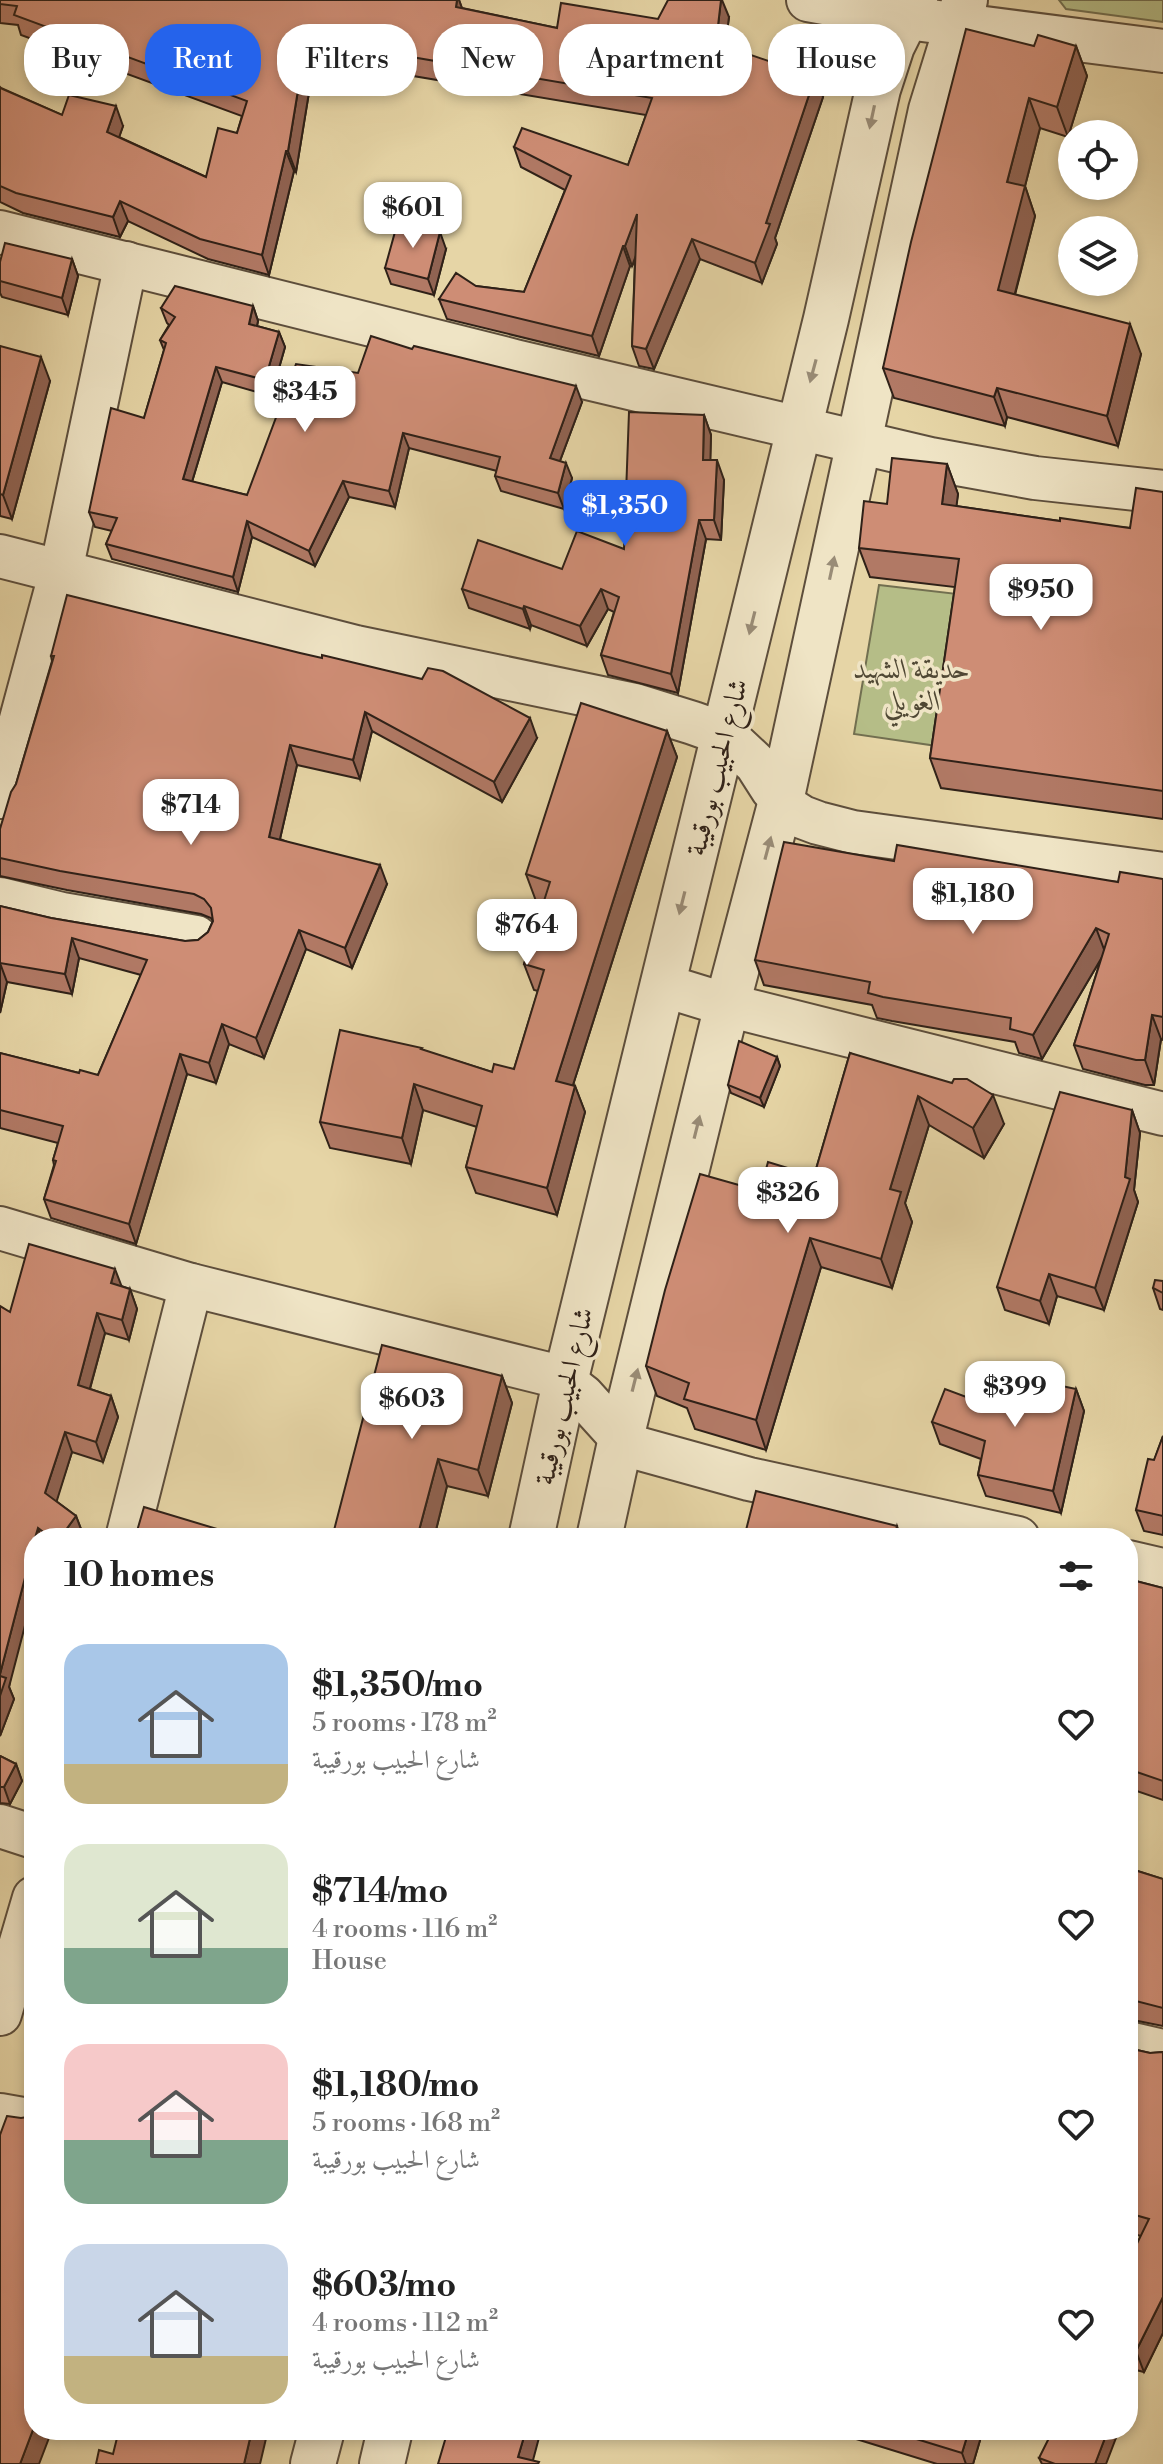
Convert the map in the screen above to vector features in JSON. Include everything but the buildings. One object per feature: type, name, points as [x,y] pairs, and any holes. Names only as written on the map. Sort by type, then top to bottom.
[{"type":"street","points":[[808,0],[961,12],[1163,51]]},
{"type":"street","name":"شارع الحبيب بورقيبة","points":[[533,1528],[565,1382],[826,319],[878,89],[892,46],[911,9]]},
{"type":"street","points":[[601,1528],[727,1005],[781,801],[931,110],[961,12]]},
{"type":"street","points":[[0,232],[515,361],[930,459],[1035,478],[1163,492]]},
{"type":"street","points":[[0,797],[61,571],[126,263]]},
{"type":"street","points":[[0,556],[356,647],[635,705],[724,734],[756,764],[781,801],[802,817],[853,832],[1163,874]]},
{"type":"street","points":[[0,899],[62,914],[196,937]]},
{"type":"street","points":[[662,985],[727,1005],[1163,1114]]},
{"type":"street","points":[[0,1228],[191,1285],[548,1374],[565,1382],[597,1409],[621,1438],[662,1457],[972,1528]]},
{"type":"street","points":[[130,1528],[191,1285]]},
{"type":"street","points":[[1138,1564],[1163,1570]]},
{"type":"street","points":[[0,1826],[24,1834]]},
{"type":"street","points":[[0,2014],[24,1932]]},
{"type":"street","points":[[1138,2045],[1163,2051]]},
{"type":"street","points":[[0,2115],[24,2119]]},
{"type":"street","points":[[313,2464],[319,2440]]},
{"type":"street","points":[[382,2464],[388,2440]]},
{"type":"green space","points":[[1059,0],[1163,0],[1163,22],[1066,9]]},
{"type":"green space","name":"حديقة الشهيد الغويلي","points":[[879,585],[975,596],[951,748],[854,734]]}]
